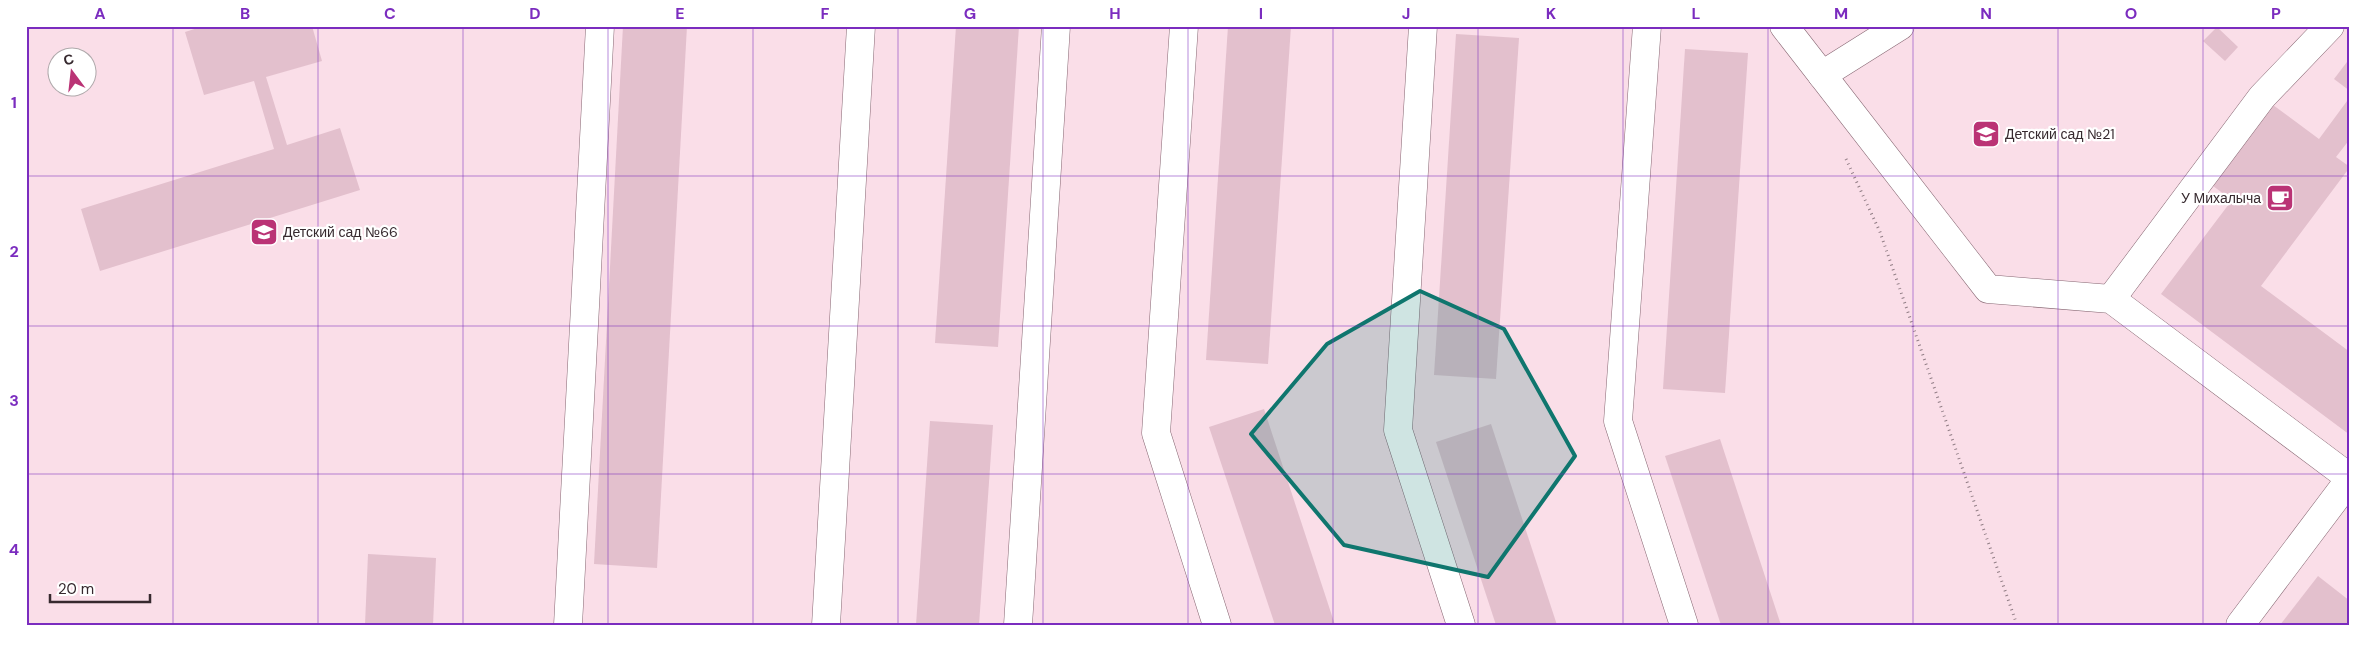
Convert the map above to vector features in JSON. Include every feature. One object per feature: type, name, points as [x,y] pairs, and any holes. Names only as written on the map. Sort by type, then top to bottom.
[{"type":"lane","points":[[568,625],[600,26]]},
{"type":"lane","points":[[826,625],[861,26]]},
{"type":"lane","points":[[1018,625],[1056,26]]},
{"type":"lane","points":[[1184,26],[1156,433],[1217,625]]},
{"type":"lane","points":[[1423,26],[1398,430],[1461,625]]},
{"type":"lane","points":[[1647,26],[1618,421],[1684,625]]},
{"type":"lane","points":[[1784,26],[1988,289],[2111,299],[2350,478],[2240,625]]},
{"type":"lane","points":[[1822,75],[1900,26]]},
{"type":"lane","points":[[2111,299],[2262,97],[2330,26]]},
{"type":"path","points":[[1843,154],[1880,232],[2016,625]]},
{"type":"highlighted area","points":[[1420,291],[1504,329],[1575,456],[1488,577],[1344,545],[1251,434],[1327,344]]},
{"type":"building","points":[[204,26],[312,26],[322,61],[266,77],[287,145],[340,128],[360,190],[100,271],[81,209],[274,149],[254,81],[204,95],[185,32]]},
{"type":"building","points":[[623,26],[687,26],[657,568],[594,564]]},
{"type":"building","points":[[956,26],[1019,26],[998,347],[935,343]]},
{"type":"building","points":[[1228,26],[1291,26],[1268,364],[1206,360]]},
{"type":"building","points":[[2217,27],[2238,47],[2225,61],[2203,41]]},
{"type":"building","points":[[1456,34],[1519,38],[1496,379],[1434,375]]},
{"type":"building","points":[[1685,49],[1748,53],[1725,393],[1663,389]]},
{"type":"building","points":[[2350,58],[2350,91],[2334,79]]},
{"type":"building","points":[[2350,97],[2350,139],[2336,157],[2350,167],[2261,286],[2350,352],[2350,435],[2161,294],[2232,200],[2213,186],[2273,105],[2319,139]]},
{"type":"building","points":[[1264,409],[1335,625],[1275,625],[1209,427]]},
{"type":"building","points":[[930,421],[993,425],[979,625],[916,625]]},
{"type":"building","points":[[1491,424],[1557,625],[1496,625],[1436,442]]},
{"type":"building","points":[[1720,439],[1781,625],[1721,625],[1665,456]]},
{"type":"building","points":[[368,554],[436,558],[433,625],[365,625]]},
{"type":"building","points":[[2318,576],[2350,601],[2350,625],[2280,625]]},
{"type":"place","name":"Детский сад №21","points":[[1986,134]]},
{"type":"place","name":"У Михалыча","points":[[2280,198]]},
{"type":"place","name":"Детский сад №66","points":[[264,232]]}]
